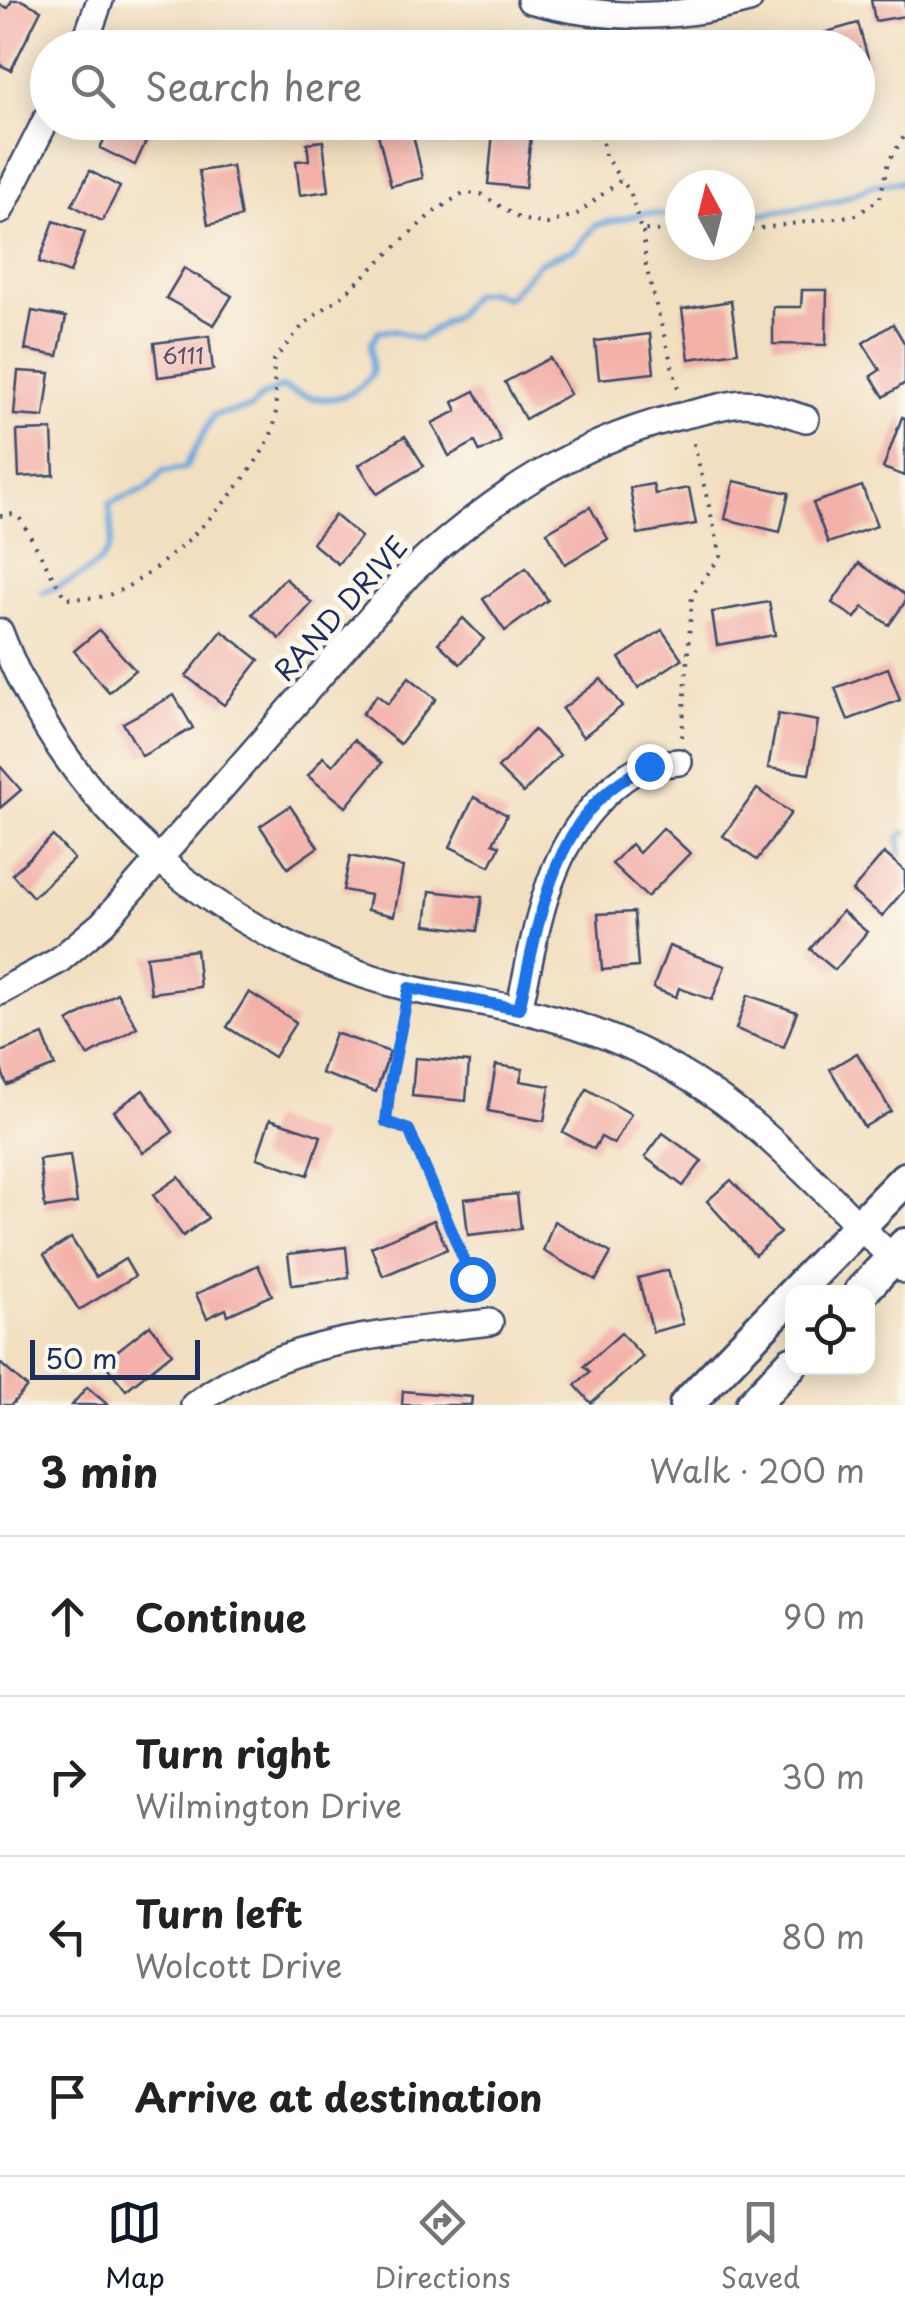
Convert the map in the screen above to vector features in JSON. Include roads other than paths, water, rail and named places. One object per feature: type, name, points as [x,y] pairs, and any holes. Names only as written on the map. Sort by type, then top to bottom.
[{"type":"main road","points":[[803,1285],[905,1180]]},
{"type":"main road","points":[[869,1285],[901,1258]]},
{"type":"main road","points":[[686,1405],[785,1303]]},
{"type":"main road","points":[[752,1405],[785,1371]]},
{"type":"street","points":[[89,30],[100,0]]},
{"type":"street","points":[[530,0],[585,14],[625,17],[710,11],[749,0]]},
{"type":"street","points":[[0,211],[36,140]]},
{"type":"street","name":"RAND DRIVE","points":[[0,992],[48,968],[82,942],[159,861],[409,574],[452,534],[546,469],[589,447],[686,414],[754,404],[806,419]]},
{"type":"street","points":[[0,632],[24,686],[55,739],[118,822],[159,861],[249,925],[334,966],[409,988],[519,1009],[638,1050],[695,1082],[755,1124],[860,1225],[901,1258]]},
{"type":"street","points":[[519,1009],[546,896],[565,844],[582,818],[615,784],[649,766],[679,762]]},
{"type":"street","points":[[194,1405],[224,1383],[299,1350],[330,1342],[490,1322]]},
{"type":"waterway","points":[[755,215],[836,201],[874,185],[905,182]]},
{"type":"waterway","points":[[43,592],[99,562],[111,542],[109,504],[148,488],[163,471],[185,468],[214,415],[251,408],[260,398],[282,387],[319,399],[353,392],[372,374],[371,344],[379,331],[395,331],[419,339],[456,315],[473,294],[489,292],[507,298],[539,263],[576,248],[596,225],[647,213],[665,215]]},
{"type":"waterway","points":[[901,853],[899,837],[905,833]]}]
